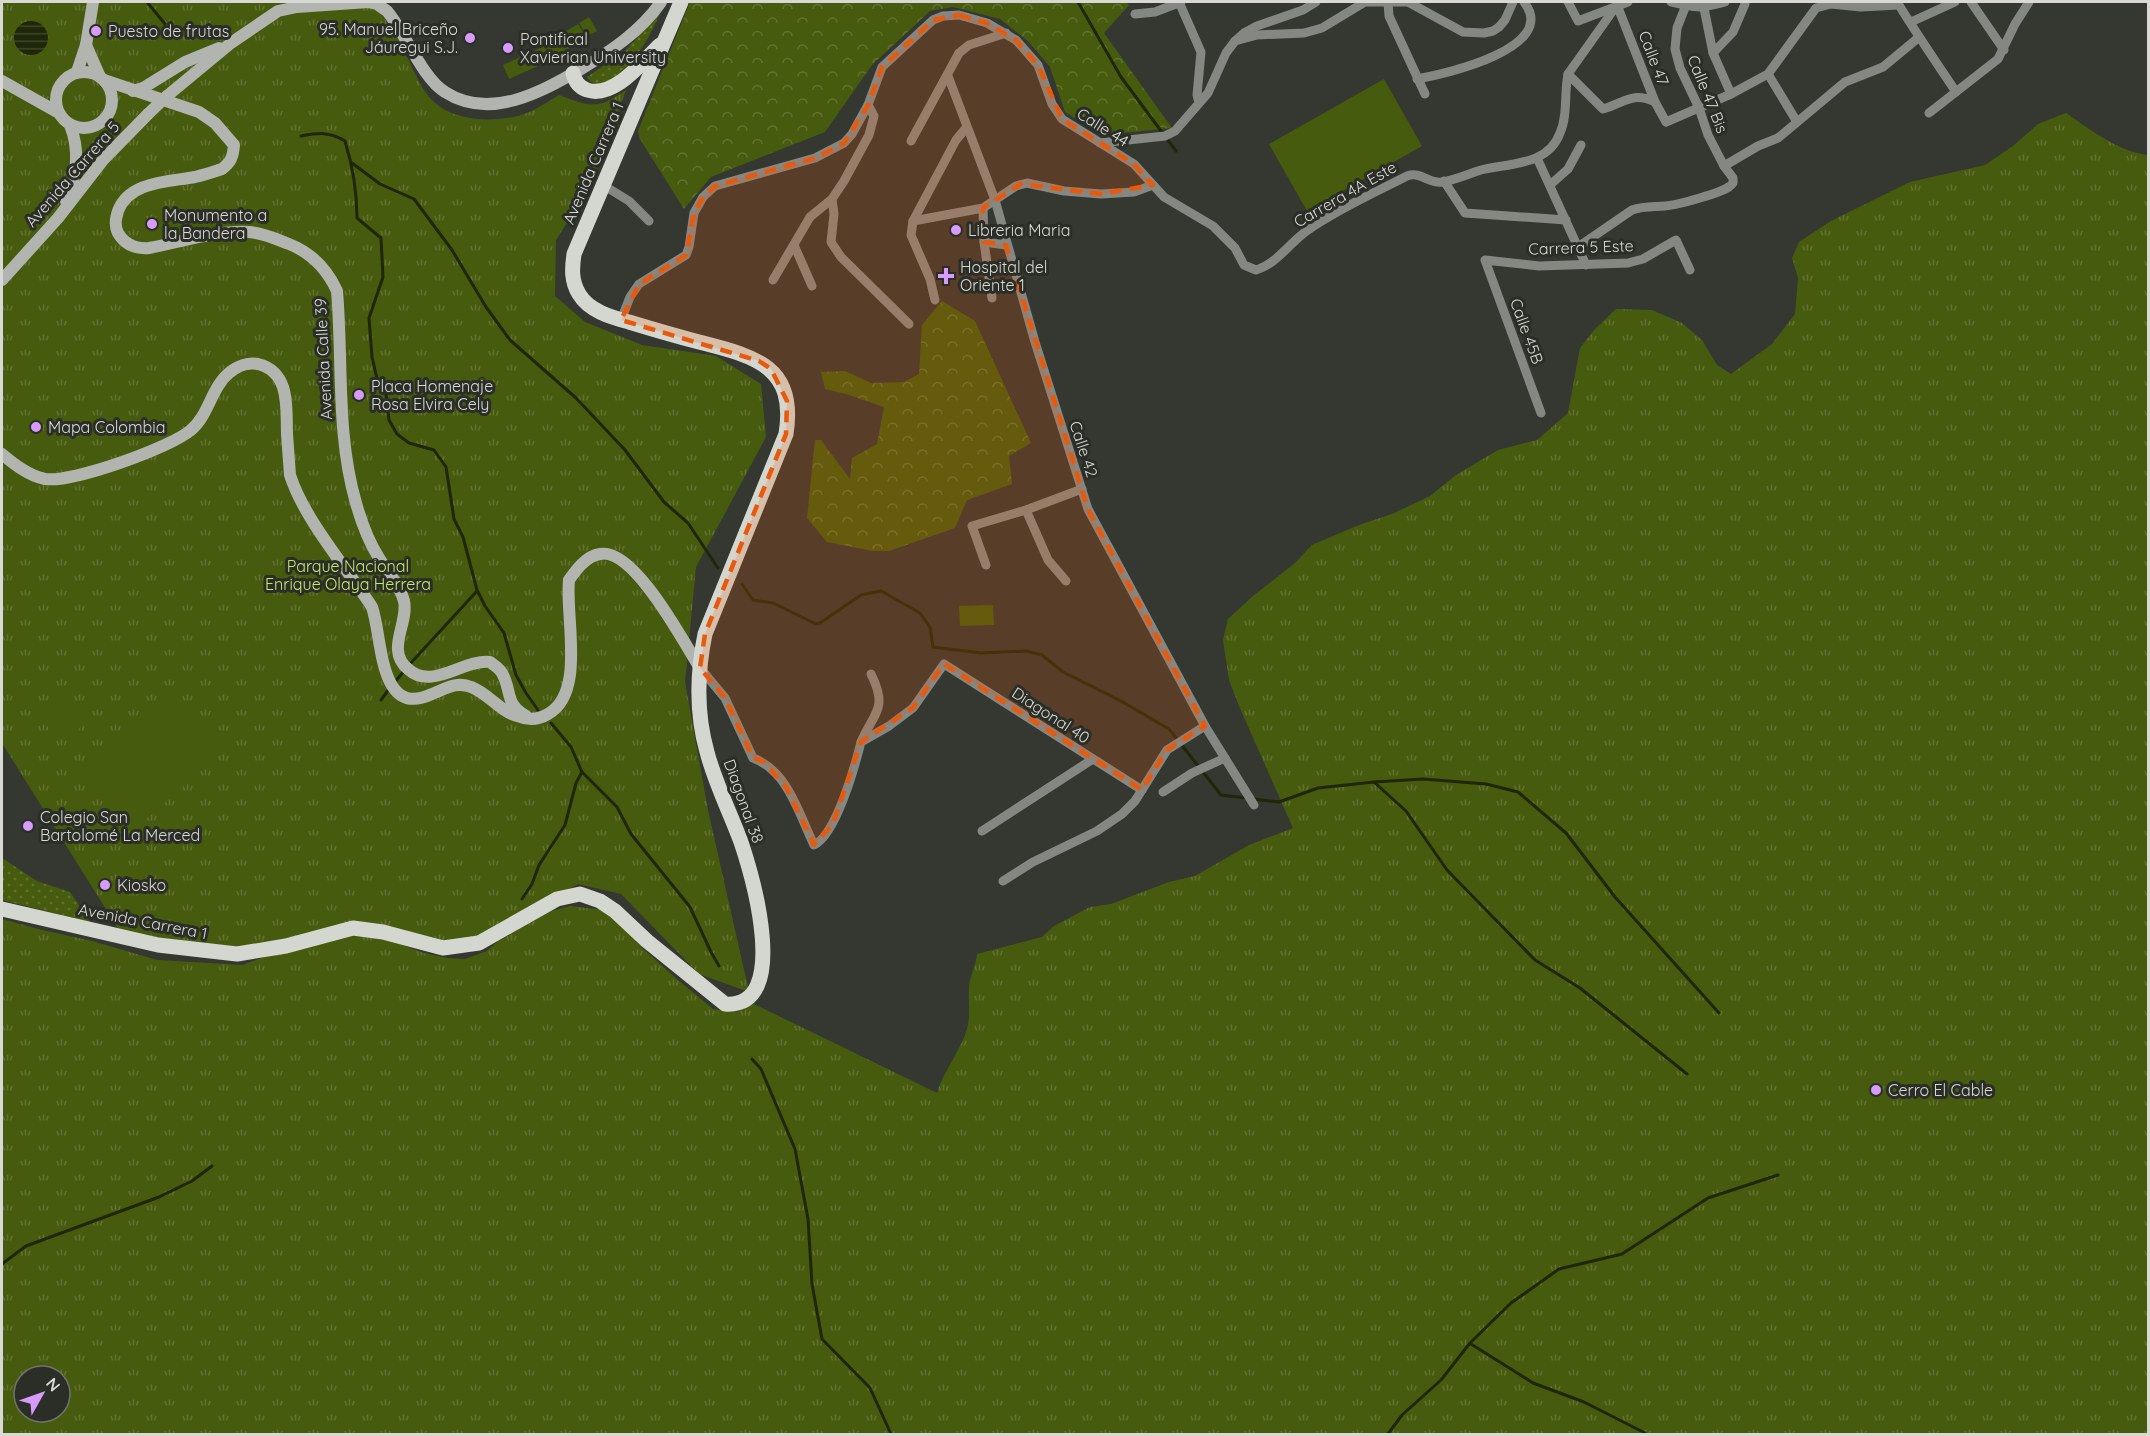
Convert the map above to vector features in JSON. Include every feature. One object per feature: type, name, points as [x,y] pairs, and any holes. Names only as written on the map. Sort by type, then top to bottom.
[{"type":"main road","name":"Avenida Carrera 1","points":[[621,320],[600,313],[579,295],[572,272],[574,254],[681,2]]},
{"type":"main road","points":[[573,73],[574,79],[581,87],[593,92],[606,91],[664,42]]},
{"type":"main road","name":"Diagonal 38","points":[[383,932],[442,948],[479,943],[557,898],[580,894],[600,901],[615,911],[647,941],[725,1004],[733,1005],[746,1000],[759,983],[763,963],[759,912],[741,843],[707,751],[699,703],[700,668],[708,627],[786,434],[789,415],[787,401],[771,369],[752,357],[621,320]]},
{"type":"main road","name":"Avenida Carrera 1","points":[[2,909],[158,945],[237,954],[286,946],[353,928],[383,932]]},
{"type":"street","points":[[77,72],[87,45],[93,2]]},
{"type":"street","name":"Avenida Carrera 5","points":[[2,280],[58,218],[103,160],[148,114],[231,43],[269,15],[286,8],[368,2],[382,7],[390,15],[431,79],[443,92],[470,102],[489,104],[516,100],[533,95],[573,73]]},
{"type":"street","points":[[573,73],[615,48],[661,2]]},
{"type":"street","points":[[1135,14],[1155,12],[1180,2],[1201,52],[1202,63],[1197,95],[1199,103]]},
{"type":"street","points":[[1100,143],[1165,136],[1175,131],[1208,93],[1226,52],[1235,41],[1257,26],[1303,10],[1316,2]]},
{"type":"street","points":[[1235,41],[1257,35],[1304,33],[1322,28],[1365,2],[1408,2],[1455,28],[1475,34],[1493,31],[1499,27],[1505,20],[1513,2]]},
{"type":"street","points":[[1388,2],[1389,16],[1425,94]]},
{"type":"street","points":[[1417,79],[1438,76],[1478,64],[1513,47],[1525,34],[1530,24],[1528,7],[1524,2]]},
{"type":"street","points":[[1568,2],[1578,21],[1628,2]]},
{"type":"street","points":[[1671,2],[1695,8],[1725,2]]},
{"type":"street","points":[[1911,22],[1955,2]]},
{"type":"street","points":[[1971,2],[2004,51]]},
{"type":"street","points":[[1929,113],[1998,59],[2029,2]]},
{"type":"street","points":[[1699,108],[1768,74],[1816,8],[1831,4],[1861,7],[1898,3],[1911,22],[1918,38],[1956,92]]},
{"type":"street","name":"Calle 47 Bis","points":[[1686,4],[1677,28],[1675,49],[1680,68],[1699,108],[1708,135],[1733,178],[1733,184],[1728,188]]},
{"type":"street","points":[[1713,54],[1733,32],[1745,4]]},
{"type":"street","points":[[1566,220],[1465,213],[1444,182],[1482,170],[1537,158],[1556,140],[1564,119],[1564,88],[1568,74],[1617,5]]},
{"type":"street","name":"Calle 47","points":[[1617,5],[1655,102],[1666,122],[1699,108]]},
{"type":"street","points":[[1703,5],[1713,54],[1731,94]]},
{"type":"street","name":"Calle 44","points":[[868,105],[882,67],[933,20],[943,16],[959,15],[987,23],[1006,33],[1028,51],[1038,65],[1055,111],[1067,123],[1140,168],[1153,185],[1174,205],[1213,226],[1234,248],[1244,266],[1256,270]]},
{"type":"street","points":[[911,141],[959,53],[975,43],[1006,33]]},
{"type":"street","points":[[1724,166],[1758,146],[1778,138],[1845,82],[1883,66],[1918,38]]},
{"type":"street","points":[[133,91],[143,88],[186,62],[231,43]]},
{"type":"street","points":[[2,81],[59,113],[76,127],[90,128],[102,123],[110,112],[113,99],[109,86],[102,78],[87,45]]},
{"type":"street","points":[[26,95],[42,93],[77,72],[89,72],[102,78]]},
{"type":"street","points":[[1568,74],[1603,109],[1638,96],[1655,102]]},
{"type":"street","points":[[1768,74],[1797,122]]},
{"type":"street","name":"Calle 42","points":[[948,76],[995,200],[1006,245],[1094,522],[1205,726],[1254,805]]},
{"type":"street","name":"Avenida Calle 39","points":[[102,78],[133,91],[181,104],[199,112],[225,133],[234,145],[234,155],[230,163],[222,170],[151,185],[128,196],[121,203],[116,219],[118,232],[128,244],[139,249],[235,232],[252,232],[302,249],[324,268],[337,291],[343,437],[350,479],[357,506],[371,542],[403,599],[404,613],[397,636],[400,659],[407,669],[424,677],[447,673],[474,663],[490,662],[503,674],[512,704],[518,711],[532,719]]},
{"type":"street","points":[[59,113],[56,102],[60,84]]},
{"type":"street","points":[[773,280],[810,218],[832,199],[869,135],[874,116],[868,105]]},
{"type":"street","points":[[621,320],[630,297],[639,284],[682,259],[688,252],[694,213],[707,193],[715,186],[815,158],[837,148],[852,134],[868,105]]},
{"type":"street","points":[[58,218],[69,194],[77,162],[75,141],[70,124]]},
{"type":"street","points":[[935,300],[930,279],[911,235],[913,221],[956,140],[966,128]]},
{"type":"street","points":[[1550,185],[1568,169],[1581,145]]},
{"type":"street","points":[[1537,158],[1586,265]]},
{"type":"street","name":"Carrera 4A Este","points":[[1256,270],[1266,267],[1318,223],[1407,176],[1417,174],[1434,181],[1444,182]]},
{"type":"street","points":[[913,221],[984,208],[1016,186],[1027,183],[1064,191],[1101,194],[1134,192],[1153,185]]},
{"type":"street","points":[[603,185],[628,201],[649,221]]},
{"type":"street","name":"Carrera 5 Este","points":[[1578,248],[1632,210],[1642,206],[1667,206],[1716,194],[1728,188]]},
{"type":"street","points":[[832,199],[834,214],[831,242],[833,247],[909,324]]},
{"type":"street","points":[[984,208],[984,242],[992,298]]},
{"type":"street","name":"Carrera 5 Este","points":[[1485,260],[1539,266],[1629,262],[1642,259],[1676,240],[1690,270]]},
{"type":"street","points":[[984,242],[1006,245]]},
{"type":"street","points":[[794,245],[812,286]]},
{"type":"street","name":"Calle 45B","points":[[1485,260],[1541,413]]},
{"type":"street","points":[[2,454],[33,475],[45,479],[73,477],[176,441],[193,429],[203,416],[223,379],[236,368],[250,364],[264,367],[278,377],[285,392],[290,475],[296,493],[372,607],[392,687],[402,696],[417,699],[453,685],[465,684],[478,689],[512,715],[532,719],[541,718],[554,710],[564,697],[570,675],[569,580],[586,560],[599,554],[611,554],[635,572],[666,612],[700,668],[725,698],[753,758],[764,762],[786,787],[800,810],[814,845],[833,824],[851,778],[861,742],[879,710],[878,689],[870,674]]},
{"type":"street","points":[[986,565],[972,526],[1026,510],[1082,489]]},
{"type":"street","points":[[1026,510],[1048,560],[1066,581]]},
{"type":"street","name":"Diagonal 40","points":[[861,742],[889,726],[913,708],[944,664],[1142,790]]},
{"type":"street","points":[[1003,881],[1033,862],[1097,831],[1122,814],[1142,790],[1167,750],[1205,726]]},
{"type":"street","points":[[1163,792],[1192,773],[1225,758]]},
{"type":"street","points":[[982,831],[1093,759]]},
{"type":"highlighted area","points":[[959,15],[987,23],[1016,40],[1038,65],[1062,119],[1134,164],[1153,185],[1101,194],[1021,184],[983,208],[984,242],[1006,245],[1088,509],[1205,726],[1167,750],[1142,790],[944,664],[913,708],[861,742],[833,824],[814,845],[786,787],[764,762],[753,758],[725,698],[700,668],[705,634],[786,434],[787,401],[771,369],[759,361],[621,320],[639,284],[686,255],[694,213],[703,197],[715,186],[815,158],[844,143],[868,105],[882,67],[933,20]]},
{"type":"green space","name":"Parque Nacional Enrique Olaya Herrera","points":[[2,2],[371,2],[400,42],[428,96],[443,109],[463,117],[497,119],[518,116],[559,95],[586,104],[601,104],[626,90],[588,190],[556,240],[555,296],[585,322],[642,345],[716,356],[761,384],[766,437],[696,567],[685,682],[708,810],[749,992],[699,974],[621,894],[578,884],[495,929],[466,941],[438,943],[384,927],[289,944],[189,949],[119,930],[2,743]]},
{"type":"green space","points":[[690,2],[1126,2],[1129,5],[1104,33],[1172,128],[1103,135],[1065,112],[1050,67],[1028,41],[1000,19],[953,7],[930,11],[872,65],[825,132],[711,177],[684,209],[640,139],[638,131]]},
{"type":"green space","points":[[661,11],[645,43],[625,68],[606,85],[595,84],[589,80],[587,77],[625,51]]},
{"type":"green space","points":[[589,17],[597,31],[587,36],[579,23]]},
{"type":"green space","points":[[578,24],[587,38],[553,58],[544,44]]},
{"type":"green space","points":[[544,46],[551,60],[539,65],[532,52]]},
{"type":"green space","points":[[531,52],[538,66],[509,79],[503,65]]},
{"type":"green space","points":[[1384,79],[1422,146],[1307,211],[1269,144]]},
{"type":"green space","points":[[2066,113],[2116,145],[2148,155],[2148,1434],[2,1434],[2,919],[157,960],[243,965],[299,943],[350,932],[395,942],[424,953],[465,959],[487,951],[497,942],[551,911],[570,906],[603,910],[618,921],[641,947],[713,1009],[736,1012],[754,1004],[937,1093],[967,1029],[969,986],[977,954],[1042,937],[1054,926],[1090,907],[1111,904],[1169,882],[1195,876],[1249,845],[1293,828],[1229,680],[1223,640],[1228,619],[1253,596],[1295,563],[1312,545],[1392,514],[1430,496],[1456,475],[1498,450],[1537,440],[1568,413],[1580,348],[1594,330],[1616,309],[1652,310],[1682,323],[1702,340],[1717,365],[1731,374],[1772,344],[1795,314],[1798,278],[1792,258],[1799,242],[1831,221],[1910,182],[1985,165],[2013,146],[2038,124]]},
{"type":"green space","points":[[942,301],[975,321],[1031,443],[1009,456],[1012,484],[967,500],[955,528],[889,551],[873,551],[827,542],[807,518],[815,440],[821,440],[850,479],[852,458],[877,444],[884,407],[825,389],[821,372],[845,371],[871,383],[904,382],[919,374],[922,325]]},
{"type":"green space","points":[[993,605],[994,625],[960,626],[959,606]]},
{"type":"green space","points":[[175,691],[226,749],[132,831],[81,772]]},
{"type":"green space","points":[[64,701],[77,706],[82,719],[77,732],[64,737],[51,732],[46,719],[51,706]]},
{"type":"green space","points":[[2,858],[37,881],[70,892],[90,922],[2,900]]},
{"type":"shaded area","points":[[31,21],[43,26],[48,38],[43,50],[31,55],[19,50],[14,38],[19,26]]},
{"type":"waterway","points":[[147,2],[165,24]]},
{"type":"waterway","points":[[1078,2],[1121,77],[1176,151]]},
{"type":"waterway","points":[[301,136],[323,134],[345,141],[354,179],[357,218],[381,238],[383,277],[369,318],[372,357],[378,383],[386,394],[389,420],[397,434],[409,443],[434,450],[446,467],[454,519],[463,537],[477,590],[504,633],[516,675],[538,710]]},
{"type":"waterway","points":[[352,163],[380,184],[414,199],[452,250],[486,307],[510,340],[576,398],[625,450],[664,502],[688,523],[718,568]]},
{"type":"waterway","points":[[742,584],[753,600],[773,603],[816,624],[861,595],[881,591],[920,613],[930,627],[933,647],[981,653],[1026,651],[1042,655],[1063,672],[1121,701],[1169,729],[1221,795],[1246,798]]},
{"type":"waterway","points":[[409,665],[477,591]]},
{"type":"waterway","points":[[395,682],[404,671]]},
{"type":"waterway","points":[[381,700],[389,689]]},
{"type":"waterway","points":[[551,723],[571,747],[582,772],[617,807],[631,834],[690,907],[719,966]]},
{"type":"waterway","points":[[522,899],[532,884],[539,865],[565,825],[576,783],[582,772]]},
{"type":"waterway","points":[[1374,782],[1423,779],[1486,784],[1518,792],[1566,833],[1615,897],[1719,1013]]},
{"type":"waterway","points":[[1253,799],[1279,802],[1318,788],[1374,782],[1406,811],[1447,870],[1535,960],[1580,988],[1687,1074]]},
{"type":"waterway","points":[[752,1059],[761,1069],[795,1149],[808,1219],[812,1284],[822,1339],[870,1388],[891,1434]]},
{"type":"waterway","points":[[2,1264],[26,1246],[159,1197],[192,1181],[212,1166]]},
{"type":"waterway","points":[[1388,1434],[1402,1415],[1441,1380],[1470,1343],[1511,1303],[1559,1269],[1622,1254],[1708,1198],[1778,1175]]},
{"type":"waterway","points":[[1471,1344],[1533,1383],[1584,1402],[1645,1433]]},
{"type":"place","name":"Puesto de frutas","points":[[96,31]]},
{"type":"place","name":"95. Manuel Briceño Jáuregui S.J.","points":[[470,38]]},
{"type":"place","name":"Pontifical Xavierian University","points":[[508,48]]},
{"type":"place","name":"Monumento a la Bandera","points":[[152,224]]},
{"type":"place","name":"Libreria Maria","points":[[956,230]]},
{"type":"place","name":"Hospital del Oriente 1","points":[[946,276]]},
{"type":"place","name":"Placa Homenaje Rosa Elvira Cely","points":[[359,395]]},
{"type":"place","name":"Mapa Colombia","points":[[36,427]]},
{"type":"place","name":"Colegio San Bartolomé La Merced","points":[[28,826]]},
{"type":"place","name":"Kiosko","points":[[105,885]]},
{"type":"place","name":"Cerro El Cable","points":[[1876,1090]]}]
